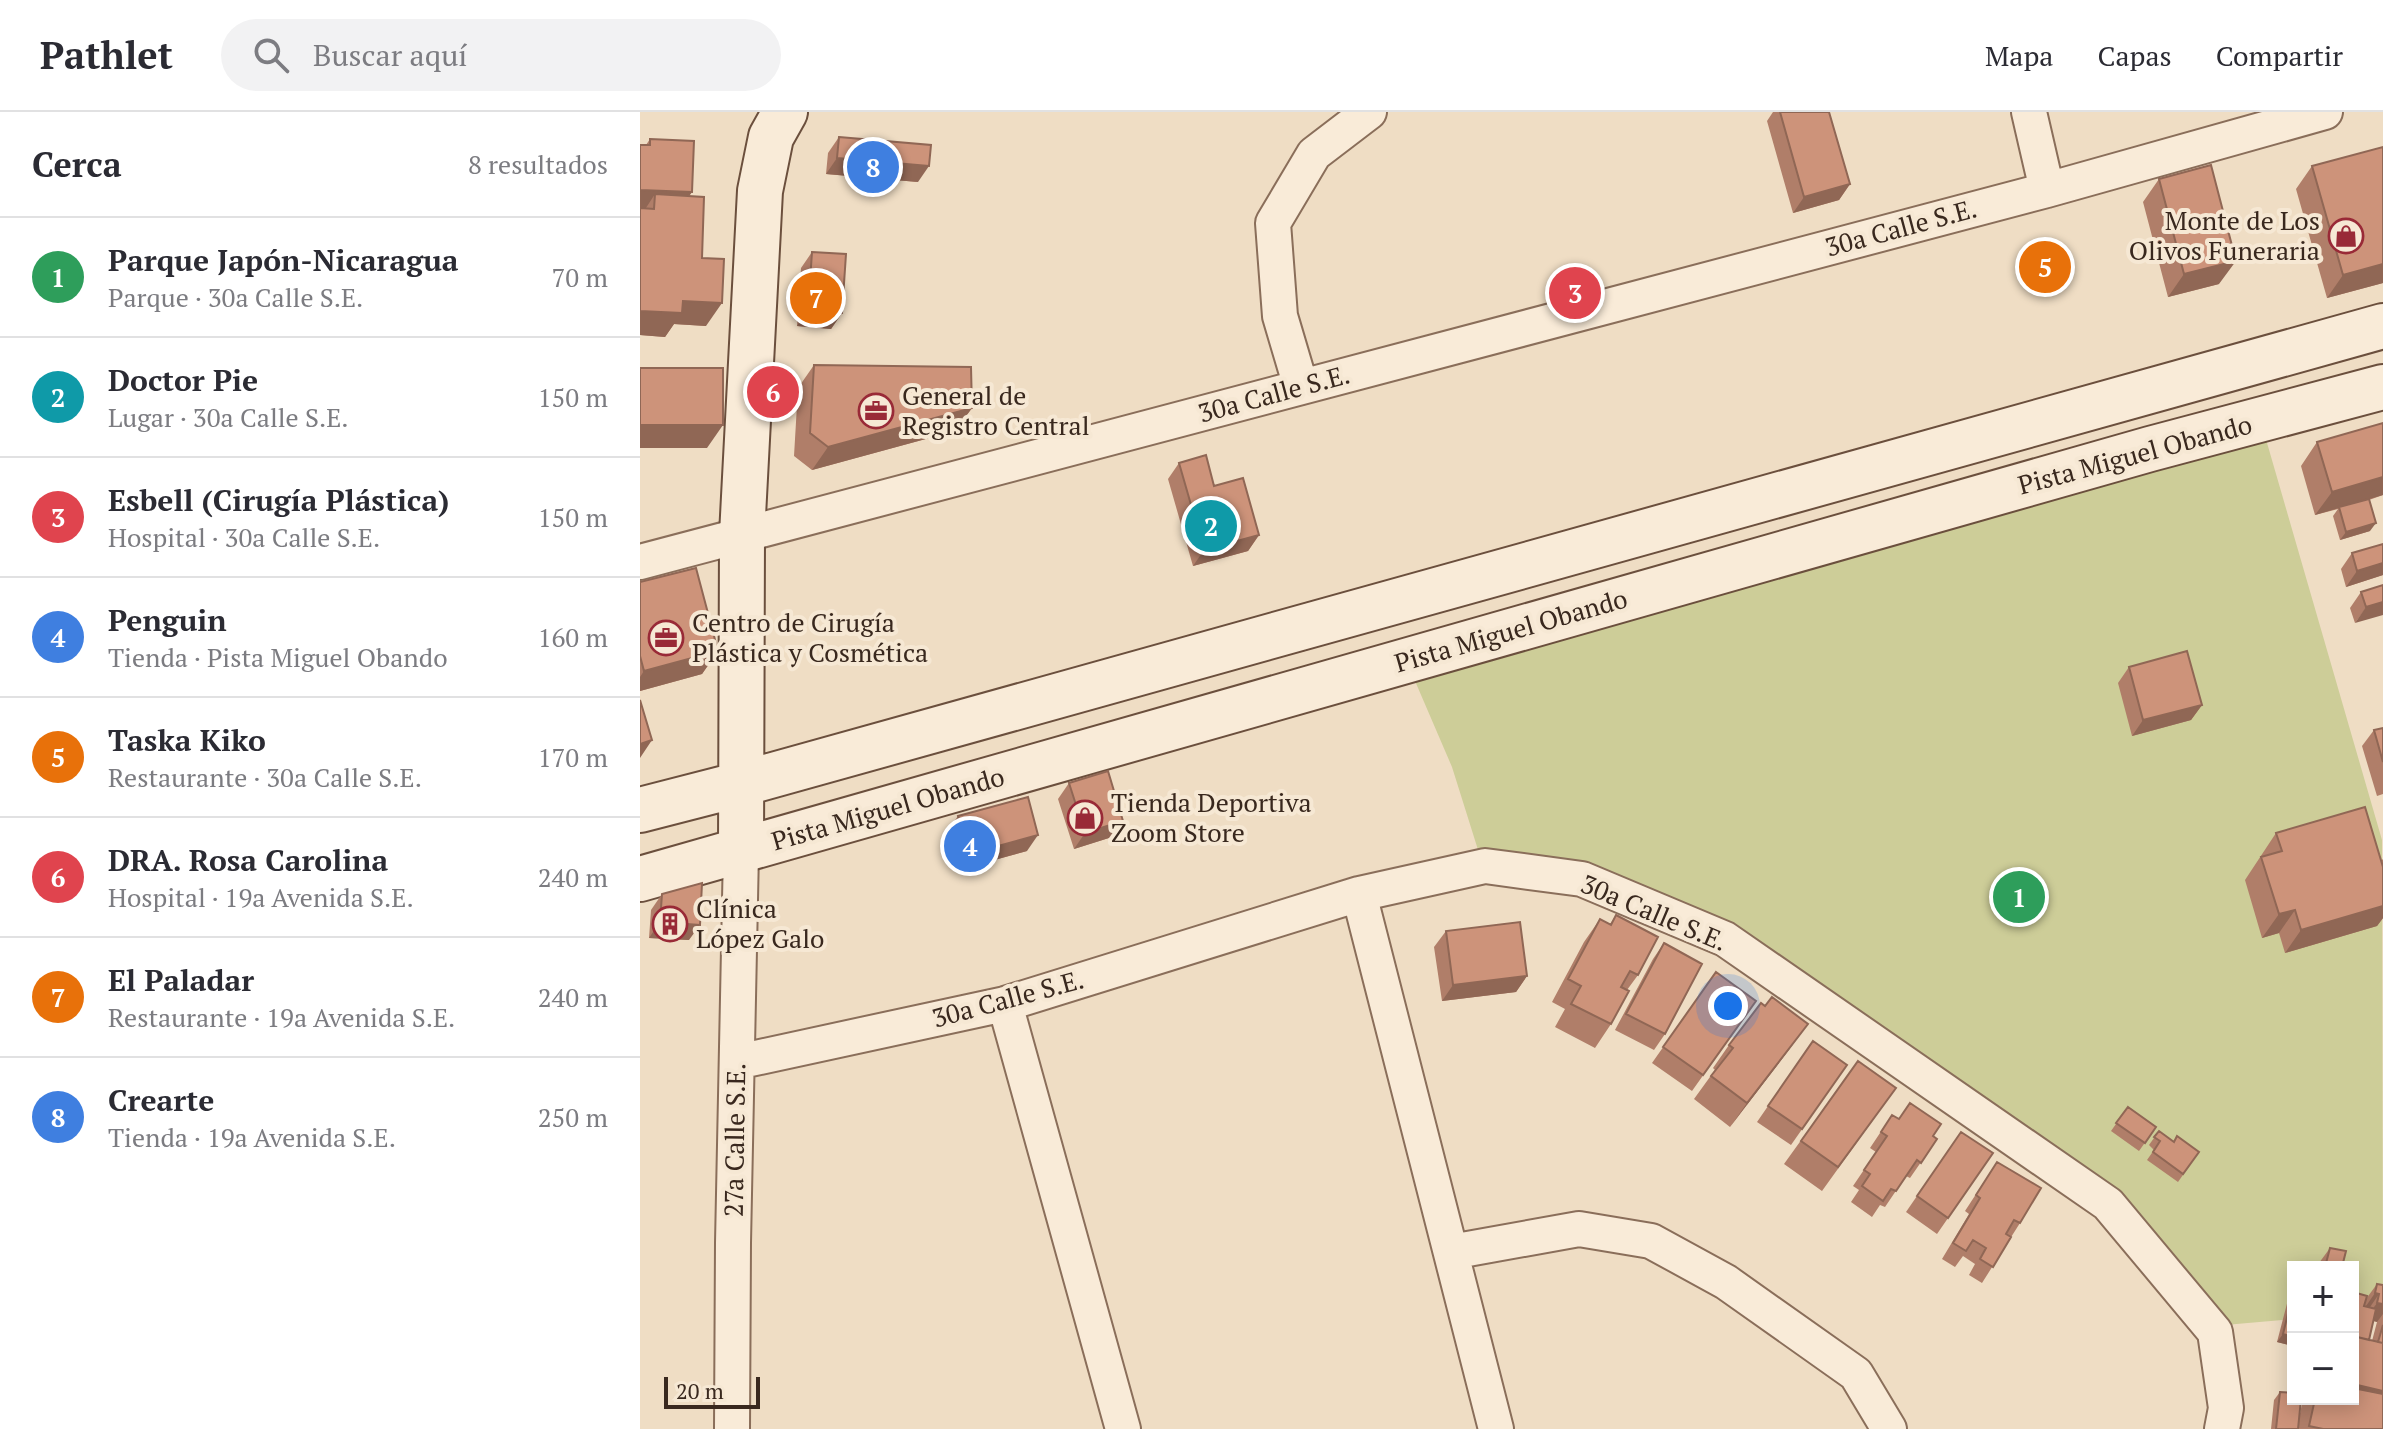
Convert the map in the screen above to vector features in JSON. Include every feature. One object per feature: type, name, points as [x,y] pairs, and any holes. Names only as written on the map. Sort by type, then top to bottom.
[{"type":"main road","points":[[741,851],[742,535],[760,191],[771,137],[785,112]]},
{"type":"main road","points":[[640,810],[2383,326]]},
{"type":"main road","name":"Pista Miguel Obando","points":[[640,879],[2150,449],[2383,387]]},
{"type":"street","points":[[1301,387],[1280,316],[1273,223],[1314,154],[1369,112]]},
{"type":"street","points":[[2029,112],[2047,190]]},
{"type":"street","name":"30a Calle S.E.","points":[[640,562],[2047,190],[2325,112]]},
{"type":"street","name":"27a Calle S.E.","points":[[732,1429],[741,851]]},
{"type":"street","name":"30a Calle S.E.","points":[[737,1062],[1005,1004],[1359,894],[1485,866],[1582,879],[1725,939],[2108,1204],[2215,1332],[2226,1408],[2222,1429]]},
{"type":"street","points":[[1359,894],[1496,1429]]},
{"type":"street","points":[[1005,1004],[1123,1429]]},
{"type":"street","points":[[1451,1252],[1579,1229],[1651,1241],[1726,1282],[1856,1374],[1889,1429]]},
{"type":"green space","points":[[2263,429],[2382,840],[2383,1312],[2359,1314],[2359,1261],[2287,1261],[2287,1320],[2225,1325],[2087,1174],[1727,927],[1479,853],[1452,767],[1409,667]]},
{"type":"building","points":[[1780,112],[1829,112],[1850,184],[1804,197]]},
{"type":"building","points":[[839,137],[931,145],[929,166],[837,158]]},
{"type":"building","points":[[650,139],[694,141],[692,192],[640,190],[640,145],[650,145]]},
{"type":"building","name":"Monte de Los Olivos Funeraria","points":[[2383,147],[2383,264],[2343,275],[2312,166]]},
{"type":"building","points":[[2211,165],[2236,261],[2184,274],[2159,179]]},
{"type":"building","points":[[655,194],[704,197],[702,258],[724,259],[722,303],[683,301],[682,313],[640,311],[640,208],[654,209]]},
{"type":"building","points":[[812,252],[846,254],[842,313],[808,310]]},
{"type":"building","name":"General de Registro Central","points":[[814,365],[971,367],[972,408],[828,447],[810,433]]},
{"type":"building","points":[[640,368],[723,368],[723,425],[640,425]]},
{"type":"building","points":[[2383,423],[2383,477],[2332,492],[2317,442]]},
{"type":"building","points":[[1206,455],[1214,486],[1243,478],[1259,535],[1204,550],[1179,463]]},
{"type":"building","points":[[2369,499],[2376,523],[2346,532],[2339,507]]},
{"type":"building","points":[[2383,544],[2383,563],[2357,571],[2352,553]]},
{"type":"building","points":[[696,568],[718,651],[644,671],[640,656],[640,582]]},
{"type":"building","points":[[2383,585],[2383,602],[2366,607],[2361,592]]},
{"type":"building","points":[[2187,651],[2202,705],[2143,720],[2129,667]]},
{"type":"building","points":[[640,700],[652,740],[640,744]]},
{"type":"building","points":[[2383,728],[2383,762],[2374,730]]},
{"type":"building","points":[[1108,771],[1123,821],[1085,833],[1069,783]]},
{"type":"building","points":[[1028,797],[1038,835],[969,854],[958,816]]},
{"type":"building","points":[[2365,807],[2383,867],[2383,906],[2301,930],[2295,910],[2279,914],[2261,857],[2282,851],[2276,833]]},
{"type":"building","points":[[702,883],[700,925],[660,922],[662,894]]},
{"type":"building","points":[[1616,915],[1658,937],[1638,975],[1630,971],[1621,987],[1629,991],[1611,1024],[1571,1004],[1581,986],[1568,979],[1600,919],[1611,925]]},
{"type":"building","points":[[1520,922],[1527,976],[1453,985],[1446,931]]},
{"type":"building","points":[[1664,943],[1702,964],[1665,1034],[1626,1014]]},
{"type":"building","points":[[1716,972],[1756,1001],[1703,1075],[1663,1047]]},
{"type":"building","points":[[1772,997],[1808,1024],[1747,1103],[1711,1076],[1733,1048],[1729,1045],[1761,1003],[1765,1006]]},
{"type":"building","points":[[1813,1041],[1847,1065],[1802,1129],[1768,1106]]},
{"type":"building","points":[[1858,1061],[1896,1088],[1838,1167],[1801,1141]]},
{"type":"building","points":[[1910,1103],[1941,1124],[1933,1136],[1937,1139],[1921,1163],[1917,1160],[1896,1191],[1891,1189],[1883,1201],[1862,1186],[1870,1174],[1864,1170],[1887,1136],[1881,1132],[1892,1115],[1899,1119]]},
{"type":"building","points":[[2128,1107],[2156,1127],[2145,1143],[2116,1123]]},
{"type":"building","points":[[2159,1131],[2174,1142],[2177,1136],[2199,1152],[2183,1174],[2153,1152],[2160,1141],[2154,1137]]},
{"type":"building","points":[[1961,1132],[1993,1153],[1948,1218],[1917,1196]]},
{"type":"building","points":[[1997,1162],[2041,1188],[2020,1223],[2014,1220],[2006,1234],[2011,1237],[1993,1267],[1980,1259],[1986,1248],[1973,1240],[1966,1251],[1953,1243],[1980,1198],[1976,1195]]},
{"type":"building","points":[[2330,1248],[2346,1251],[2344,1261],[2327,1261]]},
{"type":"building","points":[[2377,1284],[2383,1285],[2383,1304],[2377,1303]]},
{"type":"building","points":[[2359,1294],[2367,1296],[2364,1306],[2376,1309],[2369,1340],[2359,1338]]},
{"type":"building","points":[[2383,1325],[2383,1343],[2378,1342]]},
{"type":"building","points":[[2359,1337],[2383,1343],[2383,1391],[2359,1385]]},
{"type":"building","points":[[2359,1389],[2383,1394],[2383,1429],[2323,1429],[2309,1426],[2314,1405],[2359,1405]]},
{"type":"building","points":[[2280,1392],[2287,1393],[2287,1405],[2300,1405],[2298,1429],[2276,1429]]},
{"type":"place","name":"Crearte","points":[[873,167]]},
{"type":"place","name":"Monte de Los Olivos Funeraria","points":[[2346,236]]},
{"type":"place","name":"Taska Kiko","points":[[2045,267]]},
{"type":"place","name":"Esbell (Cirugía Plástica)","points":[[1575,293]]},
{"type":"place","name":"El Paladar","points":[[816,298]]},
{"type":"place","name":"DRA. Rosa Carolina","points":[[773,392]]},
{"type":"place","name":"General de Registro Central","points":[[876,411]]},
{"type":"place","name":"Doctor Pie","points":[[1211,526]]},
{"type":"place","name":"Centro de Cirugía Plástica y Cosmética","points":[[666,638]]},
{"type":"place","name":"Tienda Deportiva Zoom Store","points":[[1085,818]]},
{"type":"place","name":"Penguin","points":[[970,846]]},
{"type":"place","name":"Parque Japón-Nicaragua","points":[[2019,897]]},
{"type":"place","name":"Clínica López Galo","points":[[670,924]]}]
